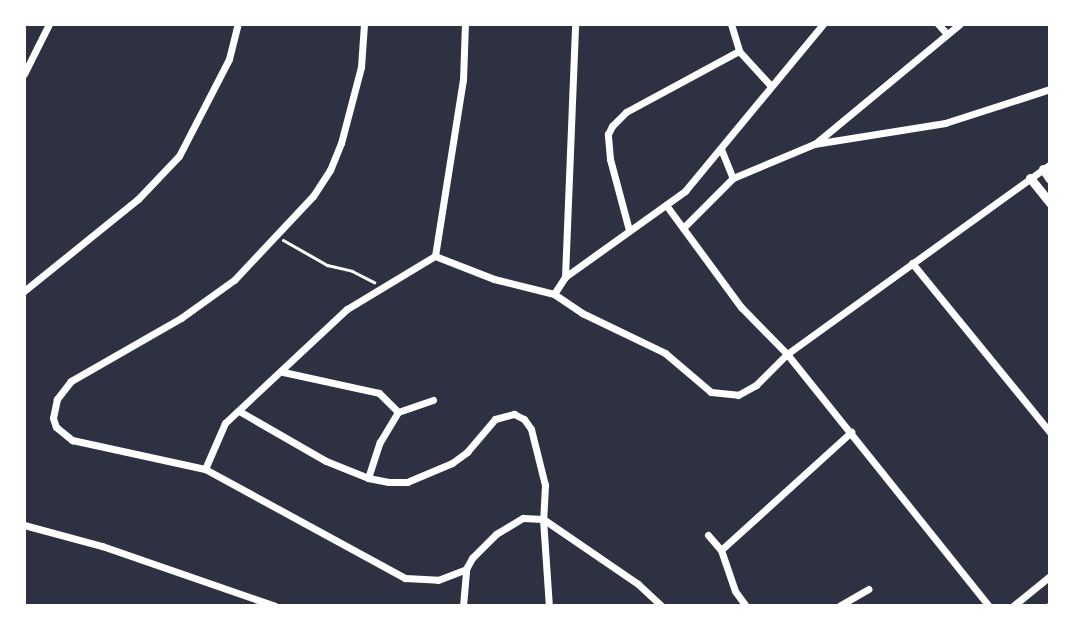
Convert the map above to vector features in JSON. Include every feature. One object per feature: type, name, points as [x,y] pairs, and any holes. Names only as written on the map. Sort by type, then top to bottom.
[{"type":"street","points":[[24,74],[49,24]]},
{"type":"street","points":[[24,291],[138,199],[179,156],[229,59],[238,24]]},
{"type":"street","points":[[364,24],[361,67],[341,143],[330,170],[313,196],[216,294],[71,381],[57,399],[53,418],[56,427],[72,440],[205,469],[405,578],[438,580],[466,569]]},
{"type":"street","points":[[435,256],[463,80],[465,24]]},
{"type":"street","points":[[565,277],[575,24]]},
{"type":"street","points":[[731,24],[739,51],[770,85]]},
{"type":"street","points":[[554,294],[565,277],[685,191],[823,24]]},
{"type":"street","points":[[938,24],[947,34]]},
{"type":"street","points":[[814,144],[960,24]]},
{"type":"street","points":[[629,230],[610,159],[608,134],[612,126],[626,112],[739,51]]},
{"type":"street","points":[[683,228],[733,178],[814,144],[945,123],[1050,89]]},
{"type":"street","points":[[721,149],[733,178]]},
{"type":"street","points":[[435,256],[494,279],[554,294],[582,313],[665,353],[703,387],[719,395],[745,392],[787,354],[1046,166],[1050,179]]},
{"type":"street","points":[[1030,178],[1050,203]]},
{"type":"street","points":[[666,205],[741,307],[787,354],[989,606]]},
{"type":"street","points":[[205,469],[225,423],[347,309],[435,256]]},
{"type":"street","points":[[912,263],[1050,432]]},
{"type":"street","points":[[283,372],[379,393],[398,412]]},
{"type":"street","points":[[368,478],[380,442],[398,412],[433,400]]},
{"type":"street","points":[[239,411],[326,461],[368,478],[407,482],[431,474],[467,452],[495,419],[514,414],[531,429],[545,485],[543,519],[549,606]]},
{"type":"street","points":[[721,550],[851,432]]},
{"type":"street","points":[[463,606],[466,569],[472,558],[509,524],[523,518],[543,519],[638,584],[662,606]]},
{"type":"street","points":[[24,525],[102,546],[275,606]]},
{"type":"street","points":[[708,535],[721,550],[735,591],[746,606]]},
{"type":"street","points":[[1013,606],[1050,576]]},
{"type":"street","points":[[839,606],[869,589]]},
{"type":"path","points":[[276,236],[327,265],[352,271],[381,286]]}]
